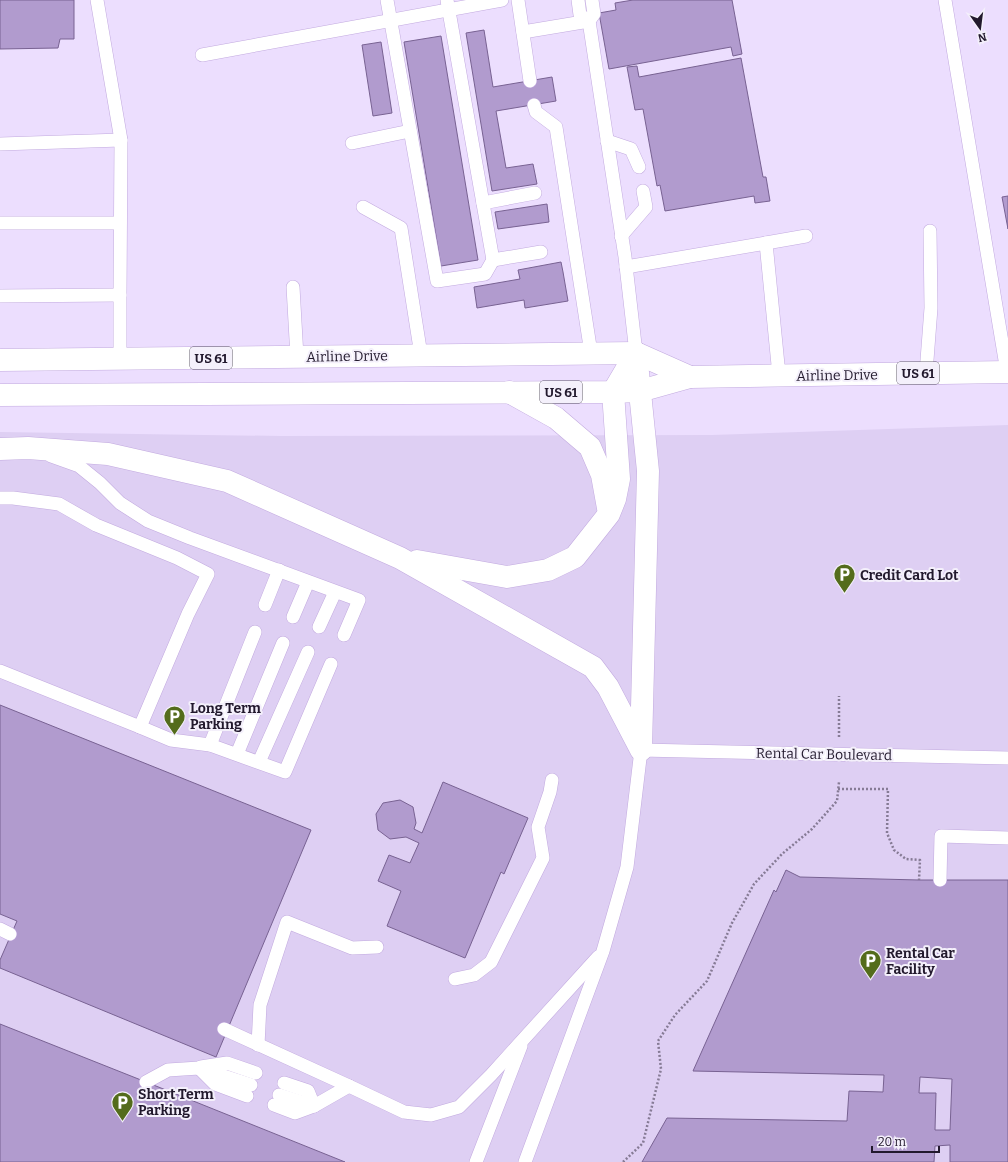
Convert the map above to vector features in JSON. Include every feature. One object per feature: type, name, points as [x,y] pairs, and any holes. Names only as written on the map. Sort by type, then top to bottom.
[{"type":"main road","name":"Airline Drive","points":[[0,360],[636,353],[690,377]]},
{"type":"main road","points":[[636,353],[648,471],[641,750]]},
{"type":"main road","points":[[400,558],[507,577],[548,570],[575,557],[609,514],[615,499],[619,479],[613,392],[636,353]]},
{"type":"main road","name":"Airline Drive","points":[[0,395],[613,392],[640,391],[690,377],[1008,372]]},
{"type":"main road","points":[[509,392],[556,418],[590,447],[602,475],[609,514]]},
{"type":"main road","points":[[0,449],[28,448],[108,454],[227,481],[400,558],[593,667],[608,688],[641,750]]},
{"type":"lane","points":[[97,0],[121,140],[120,359]]},
{"type":"lane","points":[[387,0],[437,281],[485,274],[493,260],[447,5]]},
{"type":"lane","points":[[202,55],[391,20],[447,5],[502,0]]},
{"type":"lane","points":[[518,0],[530,81]]},
{"type":"lane","points":[[578,0],[580,15],[589,21]]},
{"type":"lane","points":[[592,0],[594,14],[589,21],[626,267],[636,353]]},
{"type":"lane","points":[[945,0],[1008,372]]},
{"type":"lane","points":[[523,32],[589,21]]},
{"type":"lane","points":[[534,105],[536,112],[556,127],[591,354]]},
{"type":"lane","points":[[352,143],[410,131]]},
{"type":"lane","points":[[0,144],[121,140]]},
{"type":"lane","points":[[607,141],[631,149],[639,167]]},
{"type":"lane","points":[[621,236],[646,207],[643,191]]},
{"type":"lane","points":[[483,202],[535,193]]},
{"type":"lane","points":[[363,207],[401,228],[421,355]]},
{"type":"lane","points":[[0,223],[120,223]]},
{"type":"lane","points":[[926,373],[931,308],[930,231]]},
{"type":"lane","points":[[626,267],[806,236]]},
{"type":"lane","points":[[766,243],[779,375]]},
{"type":"lane","points":[[493,260],[541,252]]},
{"type":"lane","points":[[293,287],[297,357]]},
{"type":"lane","points":[[0,296],[120,295]]},
{"type":"lane","points":[[28,448],[79,466],[100,483],[120,503],[148,520],[190,538],[359,600],[344,635]]},
{"type":"lane","points":[[0,498],[13,498],[59,504],[96,525],[177,558],[208,574],[188,614],[140,727]]},
{"type":"lane","points":[[265,605],[279,570]]},
{"type":"lane","points":[[293,618],[308,582]]},
{"type":"lane","points":[[319,627],[335,592]]},
{"type":"lane","points":[[210,745],[255,632]]},
{"type":"lane","points":[[237,754],[283,643]]},
{"type":"lane","points":[[259,762],[308,652]]},
{"type":"lane","points":[[0,671],[171,740],[210,745],[285,772],[331,664]]},
{"type":"lane","points":[[525,1162],[603,951],[627,867],[641,750]]},
{"type":"lane","name":"Rental Car Boulevard","points":[[641,750],[1008,758]]},
{"type":"lane","points":[[455,980],[474,975],[491,962],[543,858],[538,827],[550,792],[552,780]]},
{"type":"lane","points":[[940,880],[941,836],[1008,838]]},
{"type":"lane","points":[[258,1045],[260,1005],[286,922],[352,948],[377,947]]},
{"type":"lane","points":[[224,1029],[404,1112],[431,1115],[459,1106],[491,1075],[603,951]]},
{"type":"lane","points":[[476,1162],[524,1038]]},
{"type":"lane","points":[[146,1082],[168,1070],[199,1068],[227,1063],[256,1073]]},
{"type":"lane","points":[[199,1068],[249,1090]]},
{"type":"lane","points":[[314,1106],[308,1091],[279,1094],[295,1113],[314,1106],[349,1086]]},
{"type":"path","points":[[839,696],[839,742]]},
{"type":"path","points":[[623,1162],[643,1143],[661,1069],[658,1041],[675,1015],[707,980],[732,923],[754,884],[782,854],[812,829],[837,801],[839,782]]},
{"type":"path","points":[[838,789],[888,790],[887,833],[894,850],[906,859],[920,860],[919,880]]},
{"type":"shaded area","points":[[1008,425],[1008,1162],[0,1162],[0,432],[281,436],[712,435]]},
{"type":"building","points":[[0,0],[74,0],[74,39],[60,39],[58,48],[0,49]]},
{"type":"building","points":[[633,0],[732,0],[742,54],[733,56],[731,47],[609,69],[599,13],[616,10],[615,3]]},
{"type":"building","points":[[484,30],[493,87],[552,77],[556,101],[496,111],[506,168],[533,164],[537,184],[492,191],[466,33]]},
{"type":"building","points":[[441,36],[478,260],[441,266],[404,42]]},
{"type":"building","points":[[381,42],[392,113],[373,116],[362,45]]},
{"type":"building","points":[[741,58],[763,177],[766,177],[770,201],[755,203],[754,196],[665,211],[660,185],[657,186],[643,109],[635,110],[627,67],[637,66],[639,77]]},
{"type":"building","points":[[1008,196],[1008,229],[1002,197]]},
{"type":"building","points":[[547,204],[549,222],[498,229],[495,212]]},
{"type":"building","points":[[561,262],[568,301],[525,308],[524,300],[477,308],[474,287],[520,279],[518,270]]},
{"type":"building","points":[[0,705],[311,830],[216,1057],[0,968],[0,960],[17,921],[0,914]]},
{"type":"building","points":[[443,782],[528,818],[504,874],[501,872],[465,958],[387,926],[401,891],[378,881],[389,855],[410,863],[419,843],[406,837],[390,839],[378,830],[376,814],[383,803],[400,800],[413,807],[416,823],[414,829],[422,833]]},
{"type":"building","name":"Rental Car Facility","points":[[786,870],[800,877],[919,880],[1008,880],[1008,1162],[950,1162],[950,1145],[935,1146],[934,1162],[642,1162],[667,1118],[847,1121],[849,1091],[883,1092],[884,1075],[693,1071],[774,890],[776,892]],"holes":[[[920,1077],[952,1079],[950,1130],[935,1130],[936,1093],[919,1093]]]},
{"type":"building","name":"Short Term Parking","points":[[0,1024],[146,1082],[345,1162],[0,1162]]},
{"type":"place","name":"Credit Card Lot","points":[[844,594]]},
{"type":"place","name":"Long Term Parking","points":[[175,736]]},
{"type":"place","name":"Rental Car Facility","points":[[871,980]]},
{"type":"place","name":"Short Term Parking","points":[[123,1122]]}]
